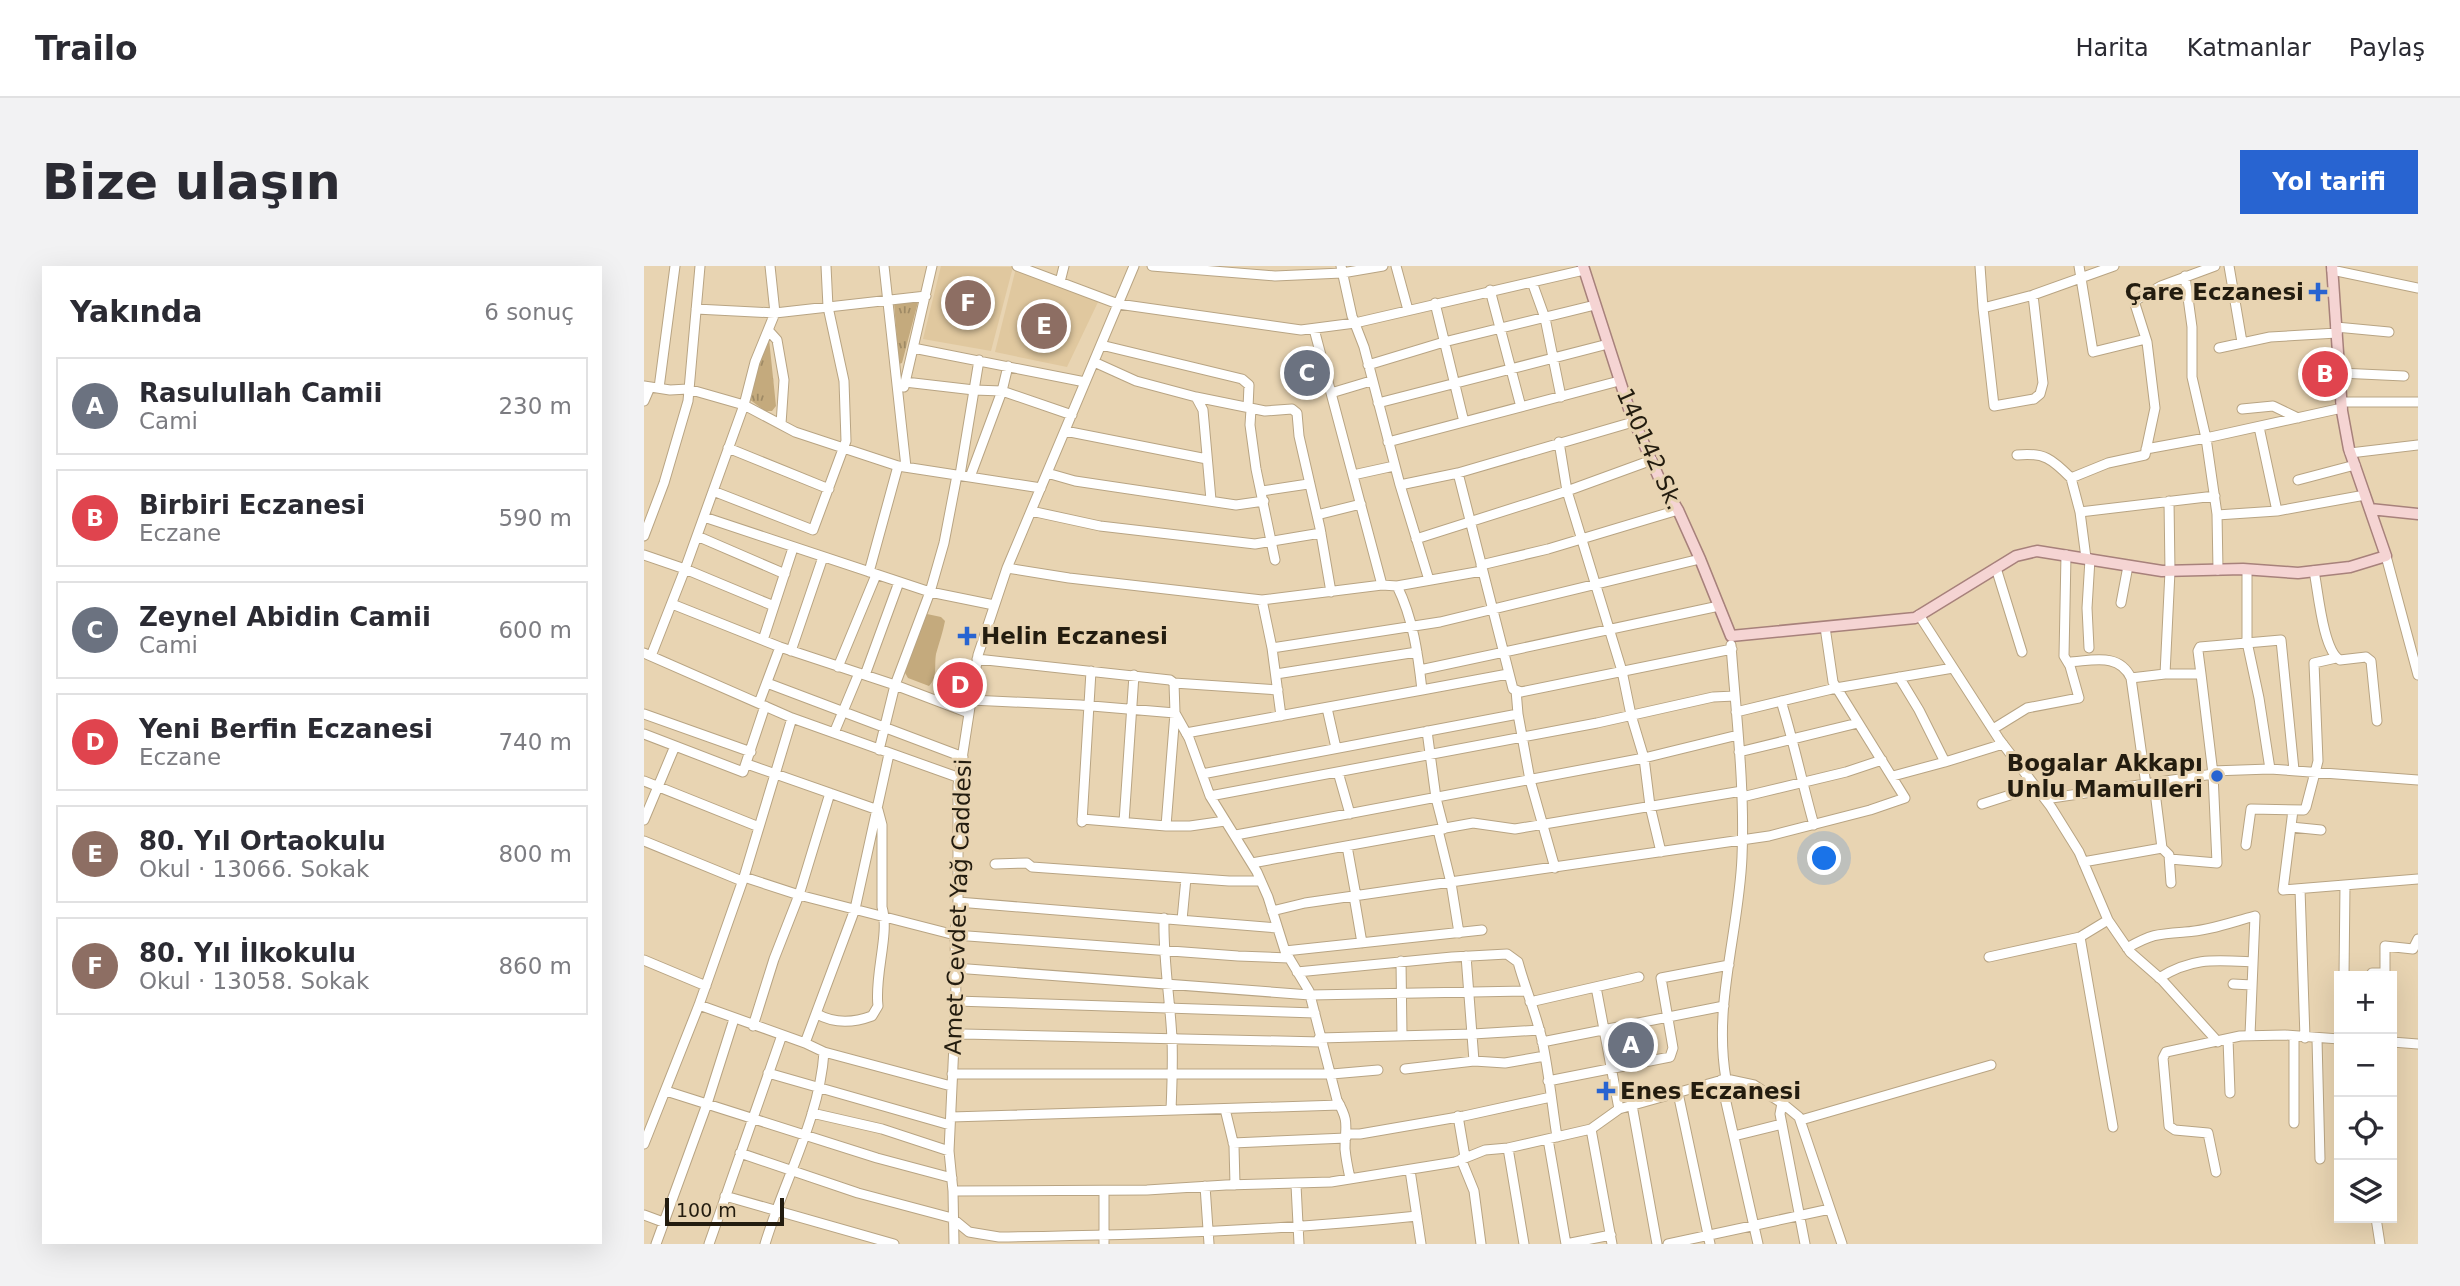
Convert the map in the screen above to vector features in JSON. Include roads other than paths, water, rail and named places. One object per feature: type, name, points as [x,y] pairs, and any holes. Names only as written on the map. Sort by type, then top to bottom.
[{"type":"main road","name":"140142 Sk.","points":[[1583,268],[1633,422],[1659,478],[1678,510],[1729,632]]},
{"type":"main road","points":[[1729,632],[1825,627],[1915,618],[2016,556],[2037,551],[2170,571],[2247,570],[2298,573],[2350,567],[2386,556],[2350,453],[2342,405],[2332,268]]},
{"type":"main road","points":[[2370,509],[2418,514]]},
{"type":"street","points":[[644,401],[651,387],[675,266]]},
{"type":"street","points":[[644,536],[664,483],[688,401],[700,266]]},
{"type":"street","points":[[770,266],[775,313],[755,362],[744,405],[685,569],[648,655],[792,718],[960,778]]},
{"type":"street","points":[[713,491],[813,530],[846,441],[844,381],[828,307],[826,266]]},
{"type":"street","points":[[838,667],[873,573],[902,466],[900,400],[886,301],[884,266]]},
{"type":"street","points":[[900,400],[932,266]]},
{"type":"street","points":[[1017,266],[1118,304],[1301,330],[1355,323],[1583,268]]},
{"type":"street","points":[[1060,282],[1064,266]]},
{"type":"street","name":"Amet Cevdet Yağ Caddesi","points":[[954,1244],[949,1150],[956,1000],[955,935],[960,778],[977,659],[1007,568],[1134,266]]},
{"type":"street","points":[[1152,266],[1275,276],[1383,266]]},
{"type":"street","points":[[1396,266],[1408,310]]},
{"type":"street","points":[[1980,266],[1994,406],[2034,399],[2040,394],[2043,383],[2033,295]]},
{"type":"street","points":[[2079,266],[2093,352],[2146,339]]},
{"type":"street","points":[[1983,309],[2033,295],[2114,266]]},
{"type":"street","points":[[2071,478],[2108,463],[2145,455],[2155,408],[2146,339],[2136,300],[2161,286],[2215,266]]},
{"type":"street","points":[[2229,266],[2242,342]]},
{"type":"street","points":[[2332,268],[2418,288]]},
{"type":"street","points":[[1341,270],[1394,466],[1429,580]]},
{"type":"street","points":[[2186,276],[2192,327],[2192,377],[2215,496],[2218,570]]},
{"type":"street","points":[[1532,282],[1545,318],[1561,397]]},
{"type":"street","points":[[1490,290],[1521,407]]},
{"type":"street","points":[[696,309],[775,313],[926,296]]},
{"type":"street","points":[[1435,303],[1464,422]]},
{"type":"street","points":[[1368,365],[1444,342],[1595,305]]},
{"type":"street","points":[[1314,329],[1382,585]]},
{"type":"street","points":[[768,330],[778,340],[784,380],[781,424]]},
{"type":"street","points":[[2219,348],[2242,342],[2337,330],[2389,332]]},
{"type":"street","points":[[1378,403],[1608,344]]},
{"type":"street","points":[[1101,345],[1242,379],[1249,385],[1250,425],[1275,560]]},
{"type":"street","points":[[913,348],[1086,382]]},
{"type":"street","points":[[879,750],[895,685],[930,592],[962,476],[979,360]]},
{"type":"street","points":[[1094,362],[1136,382],[1250,408],[1292,410],[1297,414],[1308,484],[1321,533],[1331,592]]},
{"type":"street","points":[[962,476],[1002,391],[1007,366]]},
{"type":"street","points":[[2340,373],[2404,376]]},
{"type":"street","points":[[1331,393],[1371,381]]},
{"type":"street","points":[[1388,442],[1619,381]]},
{"type":"street","points":[[905,382],[1002,391],[1072,415]]},
{"type":"street","points":[[651,387],[688,389],[744,405],[795,432],[902,466],[1041,488]]},
{"type":"street","points":[[1196,397],[1203,410],[1211,500]]},
{"type":"street","points":[[2146,449],[2206,439],[2342,405],[2418,402]]},
{"type":"street","points":[[2242,410],[2273,406],[2298,418]]},
{"type":"street","points":[[1400,485],[1458,473],[1633,422]]},
{"type":"street","points":[[2259,427],[2277,511]]},
{"type":"street","points":[[1065,431],[1207,459]]},
{"type":"street","points":[[1559,442],[1567,491],[1622,671],[1644,758],[1650,806],[1661,852]]},
{"type":"street","points":[[2350,453],[2418,445]]},
{"type":"street","points":[[729,448],[829,489]]},
{"type":"street","points":[[2017,455],[2039,454],[2052,460],[2071,478],[2088,559],[2089,648]]},
{"type":"street","points":[[1416,539],[1567,491],[1652,460]]},
{"type":"street","points":[[1353,475],[1394,466]]},
{"type":"street","points":[[2298,480],[2354,466]]},
{"type":"street","points":[[1047,473],[1075,481],[1236,505],[1308,484]]},
{"type":"street","points":[[1458,473],[1513,689],[1521,692],[1732,649]]},
{"type":"street","points":[[2217,515],[2277,511],[2365,495]]},
{"type":"street","points":[[2080,512],[2215,496]]},
{"type":"street","points":[[2165,674],[2170,571],[2169,501]]},
{"type":"street","points":[[1317,515],[1361,504]]},
{"type":"street","points":[[1007,568],[1069,578],[1262,600],[1382,585],[1397,586],[1429,580],[1482,568],[1678,510]]},
{"type":"street","points":[[1031,511],[1100,526],[1236,543],[1272,542],[1321,533]]},
{"type":"street","points":[[704,517],[930,592],[994,604]]},
{"type":"street","points":[[697,536],[785,574]]},
{"type":"street","points":[[763,640],[793,548]]},
{"type":"street","points":[[644,555],[774,606]]},
{"type":"street","points":[[1993,729],[2027,708],[2079,698],[2064,656],[2066,555]]},
{"type":"street","points":[[2386,556],[2418,675]]},
{"type":"street","points":[[791,651],[823,558]]},
{"type":"street","points":[[1272,648],[1440,622],[1700,559]]},
{"type":"street","points":[[2121,603],[2128,566]]},
{"type":"street","points":[[1996,568],[2022,652]]},
{"type":"street","points":[[2247,570],[2247,642],[2270,769]]},
{"type":"street","points":[[2314,571],[2328,640],[2336,658]]},
{"type":"street","points":[[834,733],[862,674],[899,582]]},
{"type":"street","points":[[1397,586],[1407,606],[1422,690]]},
{"type":"street","points":[[1262,600],[1282,716]]},
{"type":"street","points":[[671,604],[780,647],[969,713]]},
{"type":"street","points":[[1420,670],[1719,606]]},
{"type":"street","points":[[1919,615],[2003,744],[2045,799],[2083,862],[2108,920],[2127,948],[2223,1040],[2230,1093]]},
{"type":"street","points":[[1272,911],[1305,903],[1769,836],[1870,810],[1905,798],[1833,682],[1825,627]]},
{"type":"street","points":[[1729,632],[1742,794],[1742,859],[1724,1006],[1724,1079],[1758,1244]]},
{"type":"street","points":[[2169,859],[2217,863],[2212,773],[2198,651],[2200,647],[2281,640],[2294,770]]},
{"type":"street","points":[[644,734],[743,772],[751,752],[766,683],[780,647]]},
{"type":"street","points":[[1276,674],[1417,652]]},
{"type":"street","points":[[2246,845],[2251,809],[2304,810],[2306,807],[2318,761],[2314,663],[2336,658],[2340,660],[2366,657],[2371,661],[2377,721]]},
{"type":"street","points":[[977,659],[1134,675],[1170,680],[1174,683],[1278,690]]},
{"type":"street","points":[[2068,662],[2117,662],[2126,668],[2131,678],[2162,848],[2166,850],[2169,859],[2171,883]]},
{"type":"street","points":[[1736,712],[1836,688],[1953,668]]},
{"type":"street","points":[[1091,671],[1082,821],[1167,826],[1225,821]]},
{"type":"street","points":[[1186,733],[1508,674]]},
{"type":"street","points":[[2131,678],[2201,674]]},
{"type":"street","points":[[1124,822],[1134,675]]},
{"type":"street","points":[[1899,677],[1945,762]]},
{"type":"street","points":[[766,683],[963,757]]},
{"type":"street","points":[[1167,826],[1175,713],[1174,683]]},
{"type":"street","points":[[1516,690],[1530,780],[1555,868]]},
{"type":"street","points":[[1210,796],[1522,737],[1713,697],[1735,696]]},
{"type":"street","points":[[971,700],[1088,705],[1175,713]]},
{"type":"street","points":[[1781,701],[1794,741],[1814,825]]},
{"type":"street","points":[[1327,708],[1336,748]]},
{"type":"street","points":[[1175,713],[1186,733],[1210,796],[1236,835],[1261,881],[1287,955],[1310,995],[1320,1040],[1348,1125],[1345,1152],[1350,1178]]},
{"type":"street","points":[[644,714],[751,752]]},
{"type":"street","points":[[1202,774],[1518,714]]},
{"type":"street","points":[[644,1144],[706,986],[743,879],[792,718]]},
{"type":"street","points":[[1739,752],[1794,741],[1858,723]]},
{"type":"street","points":[[1427,731],[1459,933]]},
{"type":"street","points":[[1236,835],[1644,758],[1738,735]]},
{"type":"street","points":[[1893,776],[2003,744]]},
{"type":"street","points":[[644,820],[676,746]]},
{"type":"street","points":[[805,1043],[855,909],[889,754]]},
{"type":"street","points":[[1252,863],[1473,823],[1515,829],[1650,806],[1742,794],[1802,783],[1882,760]]},
{"type":"street","points":[[747,764],[878,810]]},
{"type":"street","points":[[2045,799],[2212,773],[2270,769],[2418,780]]},
{"type":"street","points":[[1338,772],[1350,814]]},
{"type":"street","points":[[644,781],[759,827]]},
{"type":"street","points":[[1982,804],[2035,787]]},
{"type":"street","points":[[753,1026],[799,895],[830,793]]},
{"type":"street","points":[[817,1014],[832,1021],[846,1022],[866,1018],[876,1012],[878,1006],[879,959],[885,918],[882,906],[882,825],[878,810]]},
{"type":"street","points":[[2293,810],[2283,890],[2418,879]]},
{"type":"street","points":[[2291,827],[2321,830]]},
{"type":"street","points":[[644,841],[743,879],[955,935],[1163,951],[1287,955],[1362,943],[1482,930]]},
{"type":"street","points":[[1347,846],[1362,943]]},
{"type":"street","points":[[2083,862],[2162,848]]},
{"type":"street","points":[[995,864],[1027,863],[1032,867],[1261,881]]},
{"type":"street","points":[[1182,920],[1186,878]]},
{"type":"street","points":[[2343,971],[2345,885]]},
{"type":"street","points":[[2300,889],[2305,1038]]},
{"type":"street","points":[[958,902],[1277,928]]},
{"type":"street","points":[[2127,948],[2155,935],[2184,932],[2255,916],[2250,1035]]},
{"type":"street","points":[[1164,918],[1163,951],[1172,1039],[1171,1110]]},
{"type":"street","points":[[1989,957],[2081,937],[2108,920]]},
{"type":"street","points":[[2081,937],[2113,1127]]},
{"type":"street","points":[[2385,971],[2385,946],[2413,949],[2418,939]]},
{"type":"street","points":[[1297,972],[1466,956],[1507,954],[1518,961],[1540,1030],[1545,1056],[1551,1097],[1552,1138],[1566,1244],[1611,1239],[1591,1129]]},
{"type":"street","points":[[1466,956],[1474,1061]]},
{"type":"street","points":[[644,960],[706,986]]},
{"type":"street","points":[[2159,978],[2177,967],[2203,960],[2253,962]]},
{"type":"street","points":[[1401,961],[1402,1037]]},
{"type":"street","points":[[1548,1082],[1670,1057],[1673,1048],[1661,978],[1729,965]]},
{"type":"street","points":[[955,968],[1310,995],[1526,991]]},
{"type":"street","points":[[1530,1002],[1639,977]]},
{"type":"street","points":[[2233,985],[2252,985]]},
{"type":"street","points":[[1596,987],[1619,1109]]},
{"type":"street","points":[[956,1000],[1315,1013]]},
{"type":"street","points":[[699,1005],[824,1052],[951,1086]]},
{"type":"street","points":[[1542,1042],[1724,1006]]},
{"type":"street","points":[[656,1244],[734,1019]]},
{"type":"street","points":[[953,1037],[963,1034],[1320,1040],[1540,1030]]},
{"type":"street","points":[[721,1244],[709,1242],[782,1035]]},
{"type":"street","points":[[2216,1172],[2208,1133],[2175,1130],[2169,1126],[2163,1058],[2169,1050],[2250,1035],[2334,1039]]},
{"type":"street","points":[[2294,1036],[2294,1123]]},
{"type":"street","points":[[2317,1039],[2320,1159]]},
{"type":"street","points":[[2397,1042],[2418,1044]]},
{"type":"street","points":[[765,1244],[812,1113],[824,1052]]},
{"type":"street","points":[[1405,1069],[1474,1061],[1505,1063],[1545,1056]]},
{"type":"street","points":[[1801,1120],[1992,1065]]},
{"type":"street","points":[[951,1074],[1332,1074],[1378,1070]]},
{"type":"street","points":[[768,1073],[950,1121],[1340,1105]]},
{"type":"street","points":[[953,1191],[1104,1191],[1331,1182],[1410,1170],[1485,1150],[1508,1148],[1591,1129],[1619,1109],[1724,1079],[1754,1085],[1782,1103],[1801,1120],[1842,1244]]},
{"type":"street","points":[[666,1091],[877,1158],[952,1178]]},
{"type":"street","points":[[1678,1093],[1709,1240]]},
{"type":"street","points":[[1233,1143],[1360,1134],[1551,1097]]},
{"type":"street","points":[[1782,1103],[1779,1111],[1805,1244]]},
{"type":"street","points":[[1632,1105],[1657,1244]]},
{"type":"street","points":[[1225,1108],[1233,1143],[1234,1185]]},
{"type":"street","points":[[812,1113],[883,1129],[949,1150]]},
{"type":"street","points":[[1458,1116],[1463,1158],[1474,1191],[1481,1244]]},
{"type":"street","points":[[1734,1136],[1782,1124]]},
{"type":"street","points":[[1508,1148],[1524,1244]]},
{"type":"street","points":[[740,1153],[858,1193],[952,1217],[969,1232],[983,1236],[1104,1240],[1417,1216]]},
{"type":"street","points":[[1410,1170],[1421,1244]]},
{"type":"street","points":[[1296,1185],[1299,1244]]},
{"type":"street","points":[[1205,1186],[1209,1244]]},
{"type":"street","points":[[1104,1191],[1104,1240]]},
{"type":"street","points":[[725,1196],[894,1244]]},
{"type":"street","points":[[1668,1244],[1709,1240],[1754,1226],[1830,1209]]},
{"type":"street","points":[[644,1214],[663,1222]]},
{"type":"street","points":[[2377,1223],[2380,1244]]},
{"type":"place","name":"Çare Eczanesi","points":[[2318,292]]},
{"type":"place","name":"80. Yıl İlkokulu","points":[[968,303]]},
{"type":"place","name":"80. Yıl Ortaokulu","points":[[1044,326]]},
{"type":"place","name":"Zeynel Abidin Camii","points":[[1307,373]]},
{"type":"place","name":"Birbiri Eczanesi","points":[[2325,374]]},
{"type":"place","name":"Helin Eczanesi","points":[[967,636]]},
{"type":"place","name":"Yeni Berfin Eczanesi","points":[[960,685]]},
{"type":"place","name":"Bogalar Akkapı Unlu Mamulleri","points":[[2217,776]]},
{"type":"place","name":"Rasulullah Camii","points":[[1631,1045]]},
{"type":"place","name":"Enes Eczanesi","points":[[1606,1091]]}]
